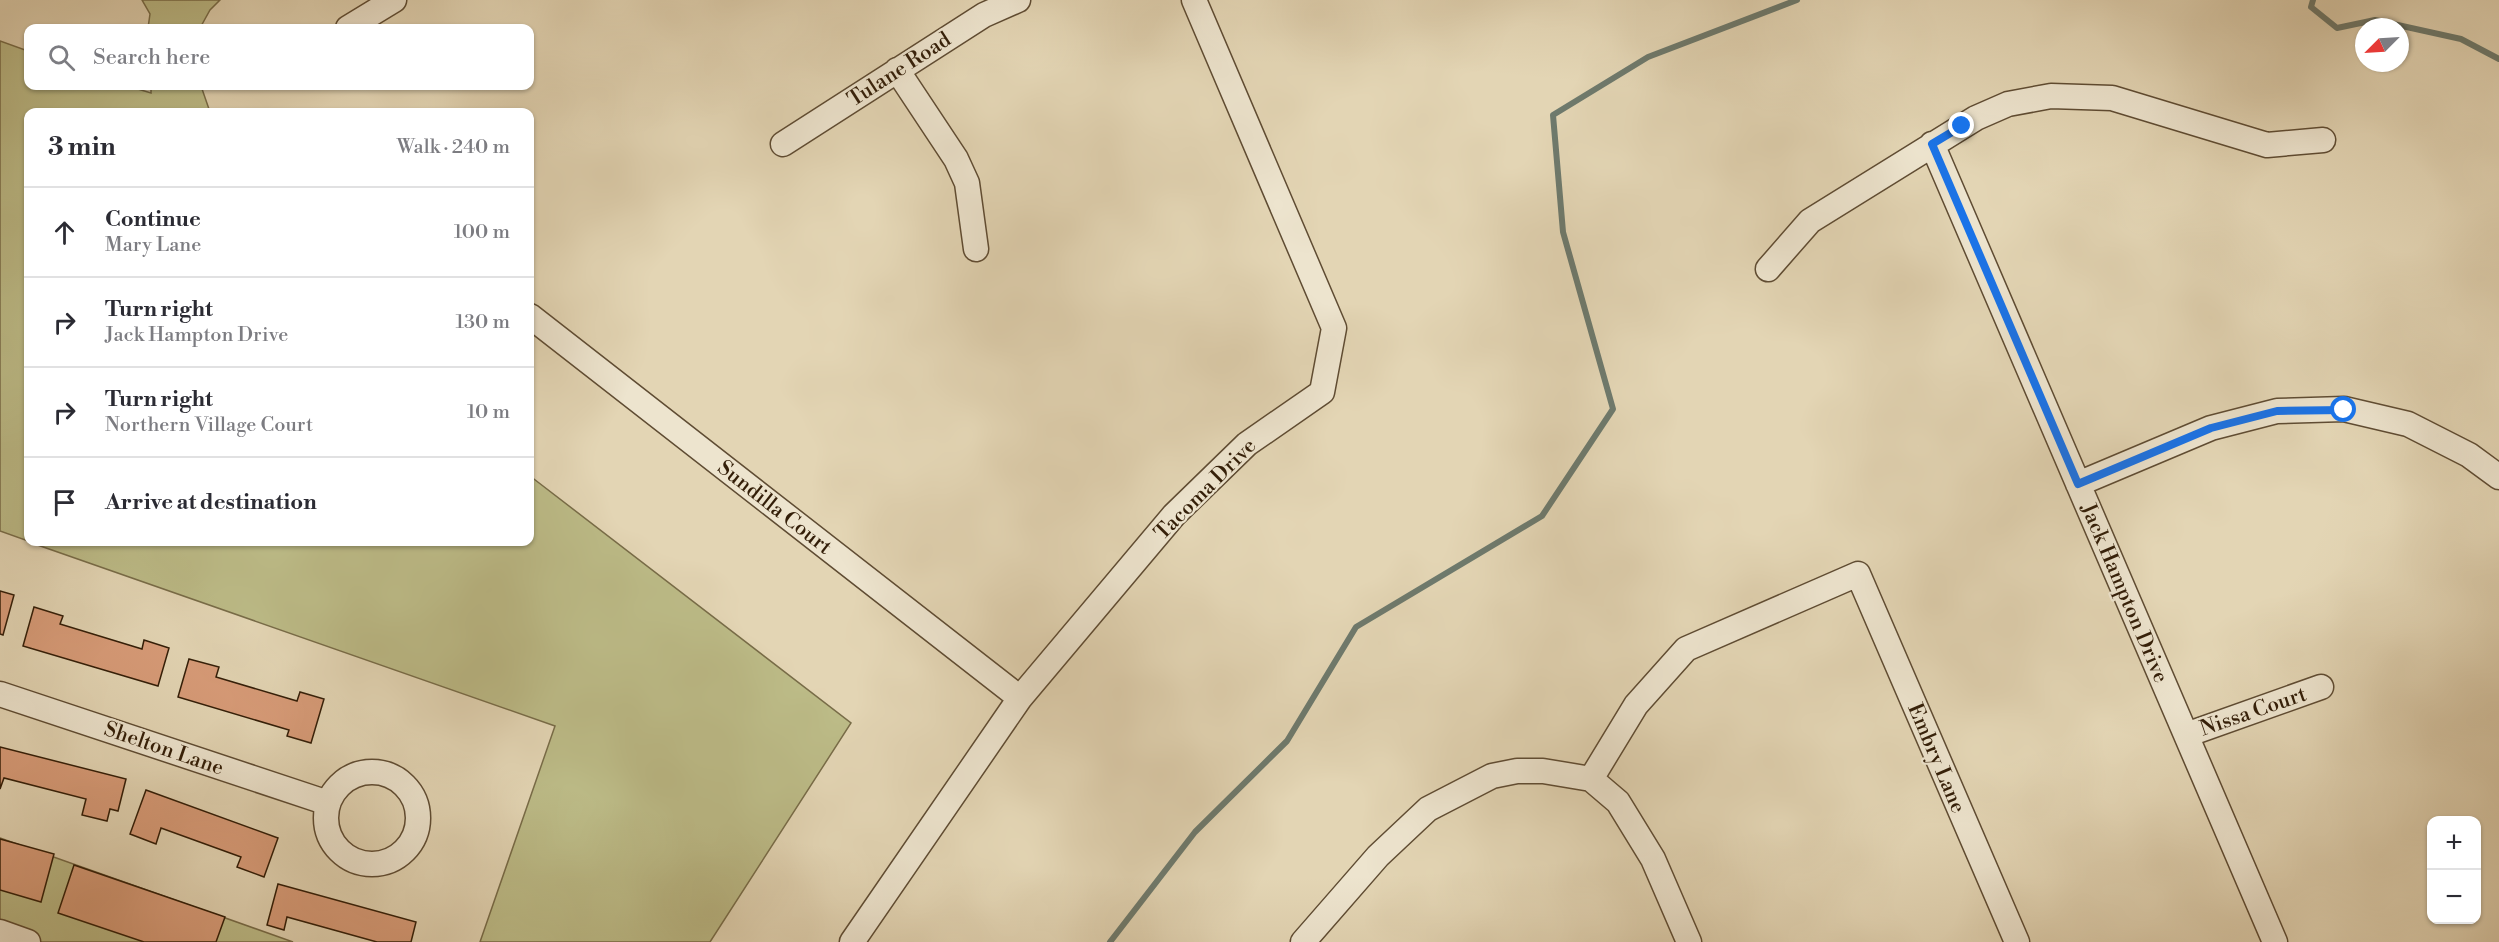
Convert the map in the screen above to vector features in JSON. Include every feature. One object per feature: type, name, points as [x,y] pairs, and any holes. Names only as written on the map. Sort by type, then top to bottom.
[{"type":"street","points":[[355,24],[394,0]]},
{"type":"street","name":"Tulane Road","points":[[783,144],[984,15],[1018,0]]},
{"type":"street","name":"Tacoma Drive","points":[[852,942],[1020,698],[1174,514],[1246,444],[1322,392],[1334,328],[1194,0]]},
{"type":"street","points":[[897,70],[960,167],[966,183],[976,249]]},
{"type":"street","points":[[1768,269],[1810,221],[1976,118],[2008,104],[2051,96],[2112,98],[2267,145],[2323,140]]},
{"type":"street","name":"Jack Hampton Drive","points":[[1932,144],[2275,942]]},
{"type":"street","name":"Sundilla Court","points":[[534,319],[1020,698]]},
{"type":"street","points":[[2078,484],[2211,428],[2277,411],[2344,410],[2408,424],[2469,455],[2499,477]]},
{"type":"street","name":"Embry Lane","points":[[1591,779],[1635,705],[1686,649],[1858,574],[2017,942]]},
{"type":"street","name":"Nissa Court","points":[[2186,735],[2321,687]]},
{"type":"street","name":"Shelton Lane","points":[[0,694],[19,698],[328,803]]},
{"type":"street","points":[[1318,937],[1378,856],[1428,809],[1492,776],[1517,771],[1543,771],[1591,779],[1618,802],[1653,859],[1689,942]]},
{"type":"street","points":[[0,932],[28,942]]},
{"type":"shaded area","points":[[142,0],[220,0],[210,10],[202,24],[149,24],[150,14]]},
{"type":"shaded area","points":[[0,41],[24,50],[24,90],[141,90],[151,93],[151,90],[202,90],[209,108],[24,108],[24,540],[0,531]]},
{"type":"shaded area","points":[[534,479],[851,723],[710,942],[480,942],[555,726],[40,546],[534,546]]},
{"type":"shaded area","points":[[0,838],[293,942],[0,942]]},
{"type":"building","points":[[0,591],[14,595],[3,635],[0,634]]},
{"type":"building","points":[[34,607],[63,616],[60,624],[142,649],[144,640],[169,648],[158,686],[23,646]]},
{"type":"building","points":[[189,659],[219,667],[216,677],[297,701],[300,692],[324,699],[311,743],[287,736],[289,730],[178,697]]},
{"type":"building","points":[[0,747],[126,779],[118,811],[110,809],[107,821],[82,815],[86,799],[4,778],[0,789]]},
{"type":"building","points":[[146,790],[278,838],[264,877],[237,867],[241,857],[161,828],[156,844],[130,834]]},
{"type":"building","points":[[0,839],[54,854],[41,902],[0,890]]},
{"type":"building","points":[[74,865],[225,917],[216,942],[144,942],[58,913]]},
{"type":"building","points":[[278,884],[416,922],[411,942],[377,942],[287,917],[284,930],[267,925]]},
{"type":"waterway","points":[[1110,942],[1195,832],[1287,741],[1356,627],[1542,516],[1613,409],[1563,232],[1553,115],[1648,57],[1797,0]]},
{"type":"waterway","points":[[2313,0],[2311,7],[2337,28],[2375,20],[2461,39],[2499,59]]},
{"type":"route","points":[[1962,126],[1932,144],[2078,484],[2211,428],[2277,411],[2344,410]]}]
